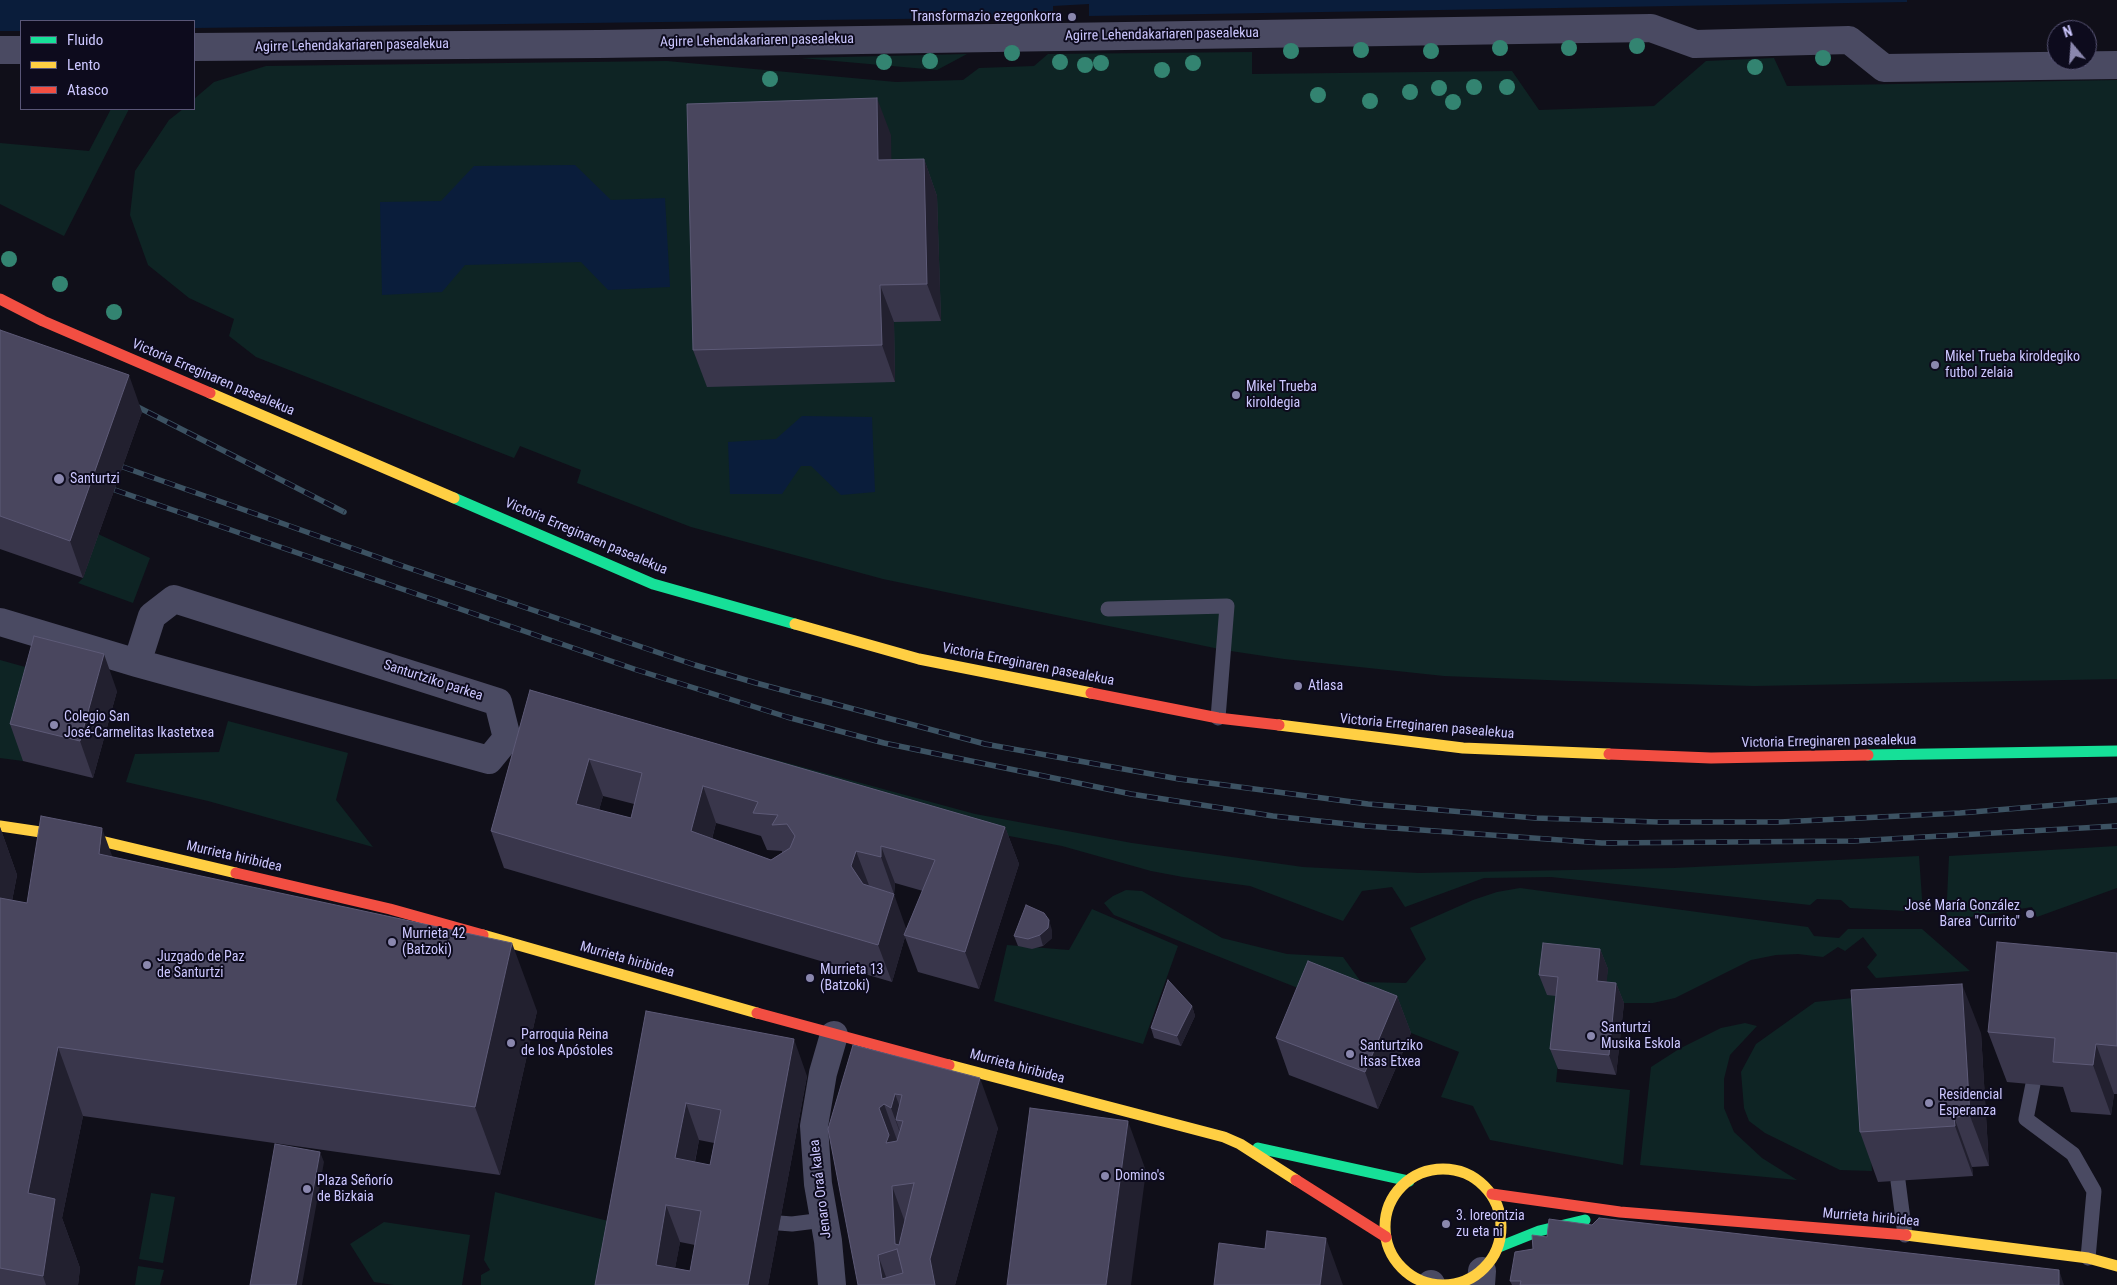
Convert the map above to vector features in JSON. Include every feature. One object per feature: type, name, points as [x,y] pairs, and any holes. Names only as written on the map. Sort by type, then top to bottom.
[{"type":"street","name":"Agirre Lehendakariaren pasealekua","points":[[195,47],[619,44],[1651,28],[1695,44],[1849,40],[1884,68],[2117,65]]},
{"type":"street","points":[[0,50],[20,50]]},
{"type":"street","name":"Victoria Erreginaren pasealekua","points":[[0,299],[52,325],[653,584],[919,659],[1218,718],[1463,748],[1711,758],[2117,751]]},
{"type":"street","name":"Santurtziko parkea","points":[[0,622],[137,663],[489,760],[507,738],[498,702],[174,600],[152,616],[137,663]]},
{"type":"street","name":"Murrieta hiribidea","points":[[0,826],[101,841],[390,909],[834,1035],[1224,1138],[1240,1144],[1409,1180]]},
{"type":"street","name":"Jenaro Oraá kalea","points":[[832,1285],[818,1184],[814,1126],[823,1073],[834,1035]]},
{"type":"street","name":"Murrieta hiribidea","points":[[1240,1144],[1386,1237]]},
{"type":"street","points":[[1444,1169],[1462,1172],[1478,1180],[1492,1194],[1498,1208],[1502,1230],[1498,1247],[1482,1278],[1468,1279],[1450,1284],[1431,1284],[1415,1278],[1401,1267],[1391,1253],[1386,1237],[1386,1221],[1389,1206],[1397,1192],[1409,1180],[1426,1172],[1444,1169]]},
{"type":"street","name":"Murrieta hiribidea","points":[[1492,1194],[1620,1212],[1905,1236],[2088,1258],[2117,1266]]},
{"type":"street","name":"Murrieta hiribidea","points":[[1498,1247],[1540,1231],[1620,1212]]},
{"type":"lane","points":[[1108,609],[1228,606],[1218,718]]},
{"type":"lane","points":[[2032,1084],[2026,1120],[2072,1154],[2094,1191],[2088,1258]]},
{"type":"lane","points":[[1898,1181],[1905,1236]]},
{"type":"lane","points":[[779,1223],[792,1224],[824,1220]]},
{"type":"green space","name":"Mikel Trueba kiroldegia","points":[[1252,52],[1252,74],[1512,71],[1539,110],[1654,106],[1706,61],[1774,58],[1787,86],[2117,80],[2117,679],[1754,686],[1444,676],[1284,659],[1224,650],[883,579],[691,527],[577,483],[581,470],[520,446],[514,458],[256,357],[229,336],[234,319],[189,298],[148,265],[130,215],[135,171],[169,120],[182,110],[195,110],[195,98],[214,82],[266,66],[667,61],[896,82],[963,80],[979,68],[1034,66],[1048,54]]},
{"type":"green space","points":[[967,54],[937,70],[801,58]]},
{"type":"green space","points":[[110,110],[128,110],[64,236],[0,204],[0,143],[89,151]]},
{"type":"green space","points":[[98,534],[150,558],[133,603],[78,583],[83,578]]},
{"type":"green space","points":[[0,660],[47,673],[23,761],[0,758]]},
{"type":"green space","points":[[228,721],[348,753],[336,800],[373,847],[208,801],[126,782],[135,754],[219,752]]},
{"type":"green space","points":[[736,749],[975,814],[1132,843],[1303,867],[1419,873],[1674,868],[1919,856],[1923,912],[1850,908],[1841,900],[1817,899],[1810,905],[1551,877],[1484,878],[1405,907],[1392,887],[1362,891],[1343,921],[1250,886],[1151,871],[1062,846],[967,828],[866,799]]},
{"type":"green space","points":[[2117,846],[2117,888],[2037,917],[2032,907],[1946,921],[1949,856]]},
{"type":"green space","points":[[1520,888],[1808,927],[1814,936],[1839,938],[1848,929],[1922,929],[1970,971],[1876,978],[1867,967],[1877,955],[1863,937],[1845,951],[1838,947],[1823,957],[1798,954],[1776,955],[1751,960],[1675,998],[1653,1003],[1624,1003],[1565,997],[1556,1082],[1630,1090],[1623,1165],[1490,1140],[1473,1106],[1441,1097],[1459,1052],[1114,915],[1104,903],[1126,890],[1142,891],[1222,938],[1287,954],[1343,957],[1361,982],[1406,983],[1426,959],[1410,928],[1473,900],[1497,892]]},
{"type":"green space","points":[[1092,909],[1178,946],[1143,1044],[994,1001],[1007,945],[1069,950]]},
{"type":"green space","points":[[1862,997],[1872,1171],[1840,1170],[1765,1133],[1749,1121],[1744,1108],[1741,1072],[1756,1044],[1815,1002]]},
{"type":"green space","points":[[1745,1023],[1757,1026],[1730,1055],[1724,1079],[1724,1108],[1734,1132],[1762,1158],[1797,1180],[1640,1165],[1651,1067],[1679,1049],[1721,1028]]},
{"type":"green space","points":[[495,1192],[612,1222],[597,1285],[481,1285],[481,1275],[490,1270],[484,1260]]},
{"type":"green space","points":[[151,1193],[175,1197],[163,1263],[139,1259]]},
{"type":"green space","points":[[384,1222],[470,1235],[462,1285],[394,1285],[374,1282],[350,1244]]},
{"type":"green space","points":[[138,1266],[164,1270],[160,1285],[135,1285]]},
{"type":"water","points":[[0,0],[1907,0],[1907,2],[1089,16],[1089,4],[1053,6],[1053,17],[195,28],[195,20],[20,20],[20,31],[0,31]]},
{"type":"water","points":[[575,165],[611,200],[665,198],[670,287],[608,290],[581,262],[465,265],[442,292],[382,295],[380,202],[441,201],[474,166]]},
{"type":"water","points":[[802,416],[872,417],[875,492],[841,495],[811,466],[801,466],[782,494],[730,494],[728,442],[776,439]]},
{"type":"building","points":[[877,98],[878,160],[924,159],[927,284],[880,285],[882,345],[693,350],[687,104]]},
{"type":"building","name":"Santurtzi","points":[[0,330],[129,375],[70,541],[0,516]]},
{"type":"building","points":[[34,636],[104,654],[80,741],[10,724]]},
{"type":"building","points":[[530,690],[1005,827],[965,952],[904,935],[935,860],[881,846],[881,857],[856,851],[851,866],[863,884],[894,894],[878,945],[491,831]],"holes":[[[589,759],[642,773],[631,818],[576,804]],[[703,786],[758,802],[753,813],[778,815],[772,825],[787,824],[795,836],[790,848],[771,860],[691,831]]]},
{"type":"building","points":[[41,816],[102,828],[99,854],[512,943],[475,1107],[58,1047],[28,1193],[55,1199],[43,1276],[0,1268],[0,898],[27,903]]},
{"type":"building","points":[[1026,905],[1044,913],[1049,920],[1048,928],[1040,935],[1028,939],[1014,936]]},
{"type":"building","points":[[1997,942],[2117,953],[2117,1046],[2096,1044],[2093,1065],[2053,1062],[2055,1038],[1988,1032]]},
{"type":"building","name":"Santurtzi Musika Eskola","points":[[1543,943],[1600,949],[1597,981],[1616,983],[1609,1055],[1550,1049],[1558,977],[1539,975]]},
{"type":"building","points":[[1308,961],[1397,996],[1365,1072],[1276,1038]]},
{"type":"building","points":[[1168,980],[1192,1006],[1177,1036],[1151,1028]]},
{"type":"building","points":[[1962,984],[1970,1116],[1954,1117],[1955,1126],[1860,1132],[1851,990]]},
{"type":"building","points":[[646,1011],[794,1039],[748,1285],[595,1285]],"holes":[[[686,1103],[721,1110],[710,1165],[675,1158]],[[666,1205],[701,1211],[690,1271],[656,1265]]]},
{"type":"building","points":[[853,1045],[980,1078],[930,1259],[935,1285],[858,1285],[828,1129]],"holes":[[[895,1094],[902,1095],[896,1120],[903,1121],[897,1141],[886,1143],[889,1135],[879,1108],[884,1104],[891,1108]],[[914,1183],[899,1245],[895,1244],[892,1186]],[[897,1249],[903,1273],[882,1279],[878,1255]]]},
{"type":"building","points":[[1030,1108],[1128,1121],[1106,1285],[1007,1285]]},
{"type":"building","points":[[275,1144],[320,1152],[296,1285],[250,1285]]},
{"type":"building","points":[[1599,1218],[2059,1270],[2059,1285],[1520,1285],[1521,1281],[1510,1281],[1515,1252],[1533,1249],[1532,1235],[1547,1237],[1549,1219],[1592,1225]]},
{"type":"building","points":[[1267,1231],[1326,1238],[1320,1285],[1214,1285],[1219,1243],[1265,1249]]},
{"type":"railway","points":[[128,402],[344,512]]},
{"type":"railway","points":[[123,467],[397,564],[695,665],[985,744],[1179,779],[1368,804],[1535,818],[1658,822],[1780,822],[1960,813],[2117,800]]},
{"type":"railway","points":[[115,490],[637,670],[787,717],[884,743],[1131,794],[1273,816],[1366,826],[1602,843],[1854,841],[2117,826]]},
{"type":"traffic: fast","points":[[454,498],[653,584],[795,624]]},
{"type":"traffic: fast","points":[[1868,755],[2117,751]]},
{"type":"traffic: fast","points":[[1258,1148],[1409,1181]]},
{"type":"traffic: fast","points":[[1499,1247],[1539,1231],[1585,1220]]},
{"type":"traffic: slow","points":[[210,393],[454,498]]},
{"type":"traffic: slow","points":[[795,624],[919,659],[1091,693]]},
{"type":"traffic: slow","points":[[1279,725],[1463,748],[1609,754]]},
{"type":"traffic: slow","points":[[0,826],[101,841],[236,873]]},
{"type":"traffic: slow","points":[[483,935],[757,1013]]},
{"type":"traffic: slow","points":[[949,1065],[1224,1137],[1240,1144],[1296,1180]]},
{"type":"traffic: slow","points":[[1443,1169],[1465,1174],[1484,1186],[1496,1205],[1501,1227],[1496,1249],[1484,1268],[1465,1280],[1443,1285],[1421,1280],[1402,1268],[1390,1249],[1385,1227],[1390,1205],[1402,1186],[1421,1174],[1443,1169]]},
{"type":"traffic: slow","points":[[1906,1235],[2088,1258],[2117,1266]]},
{"type":"traffic: jam","points":[[0,299],[43,321],[210,393]]},
{"type":"traffic: jam","points":[[1091,693],[1218,718],[1279,725]]},
{"type":"traffic: jam","points":[[1609,754],[1711,758],[1868,755]]},
{"type":"traffic: jam","points":[[236,873],[390,909],[483,935]]},
{"type":"traffic: jam","points":[[757,1013],[949,1065]]},
{"type":"traffic: jam","points":[[1296,1180],[1386,1237]]},
{"type":"traffic: jam","points":[[1492,1194],[1620,1212],[1906,1235]]},
{"type":"place","name":"Transformazio ezegonkorra","points":[[1072,17]]},
{"type":"place","name":"Mikel Trueba kiroldegiko futbol zelaia","points":[[1935,365]]},
{"type":"place","name":"Mikel Trueba kiroldegia","points":[[1236,395]]},
{"type":"place","name":"Santurtzi","points":[[59,479]]},
{"type":"place","name":"Atlasa","points":[[1298,686]]},
{"type":"place","name":"Colegio San José-Carmelitas Ikastetxea","points":[[54,725]]},
{"type":"place","name":"José María González Barea \"Currito\"","points":[[2030,914]]},
{"type":"place","name":"Murrieta 42 (Batzoki)","points":[[392,942]]},
{"type":"place","name":"Juzgado de Paz de Santurtzi","points":[[147,965]]},
{"type":"place","name":"Murrieta 13 (Batzoki)","points":[[810,978]]},
{"type":"place","name":"Santurtzi Musika Eskola","points":[[1591,1036]]},
{"type":"place","name":"Parroquia Reina de los Apóstoles","points":[[511,1043]]},
{"type":"place","name":"Santurtziko Itsas Etxea","points":[[1350,1054]]},
{"type":"place","name":"Residencial Esperanza","points":[[1929,1103]]},
{"type":"place","name":"Domino's","points":[[1105,1176]]},
{"type":"place","name":"Plaza Señorío de Bizkaia","points":[[307,1189]]},
{"type":"place","name":"3. loreontzia zu eta ni","points":[[1446,1224]]}]
